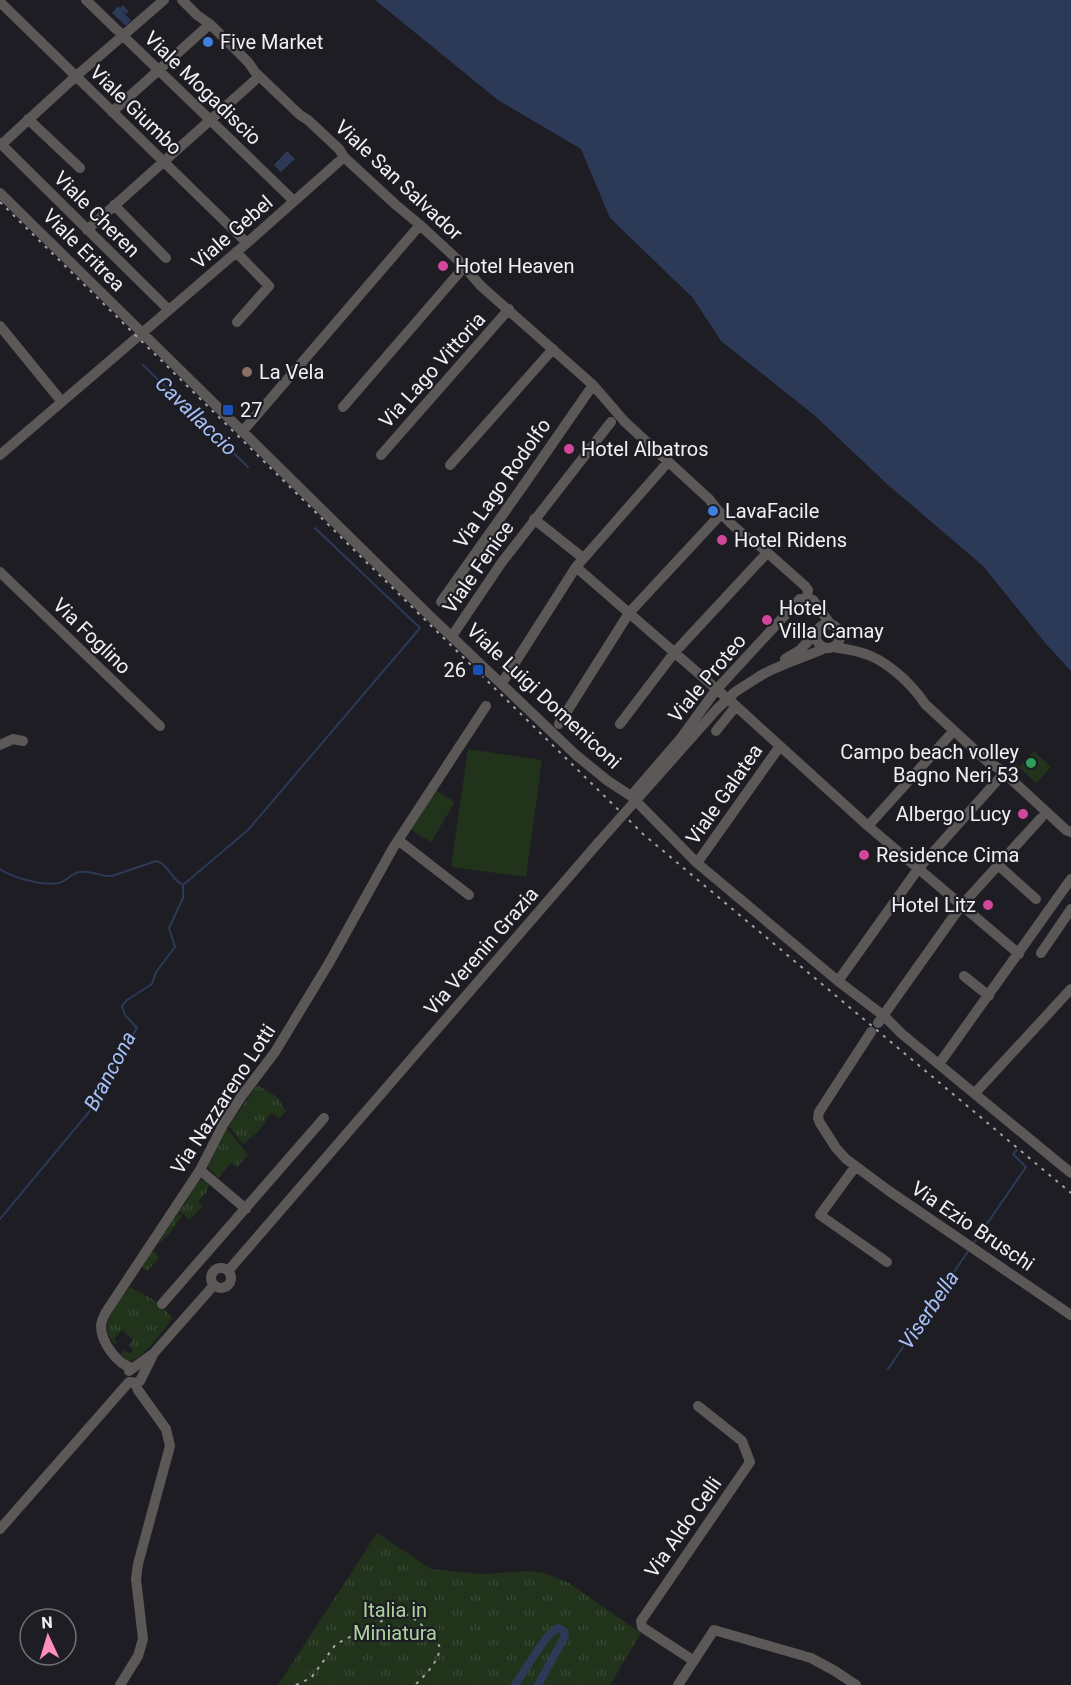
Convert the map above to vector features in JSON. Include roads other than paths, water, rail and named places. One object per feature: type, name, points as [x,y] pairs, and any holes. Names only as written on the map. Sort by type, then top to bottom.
[{"type":"street","name":"Viale Mogadiscio","points":[[86,0],[294,201]]},
{"type":"street","points":[[1,143],[164,0]]},
{"type":"street","name":"Viale San Salvador","points":[[182,0],[210,24],[255,72],[403,212],[420,225],[481,286],[593,385],[625,422],[709,500],[721,514],[806,586],[812,602]]},
{"type":"street","name":"Viale Giumbo","points":[[0,2],[247,243]]},
{"type":"street","points":[[112,112],[210,24]]},
{"type":"street","points":[[87,230],[254,81]]},
{"type":"street","points":[[28,119],[80,168]]},
{"type":"street","name":"Viale Cheren","points":[[1,143],[169,310]]},
{"type":"street","name":"Viale Gebel","points":[[142,333],[344,156]]},
{"type":"street","name":"Viale Eritrea","points":[[0,193],[142,333]]},
{"type":"street","points":[[114,205],[166,258]]},
{"type":"street","points":[[243,432],[420,225]]},
{"type":"street","points":[[236,252],[269,286],[237,322]]},
{"type":"street","points":[[343,407],[464,267]]},
{"type":"street","name":"Via Lago Vittoria","points":[[381,455],[509,309]]},
{"type":"street","points":[[0,326],[62,402]]},
{"type":"street","points":[[0,455],[142,333]]},
{"type":"street","name":"Viale Luigi Domeniconi","points":[[142,333],[576,755],[631,796],[697,863],[838,981],[878,1024],[902,1034],[1071,1173]]},
{"type":"street","points":[[450,465],[553,349]]},
{"type":"street","name":"Via Lago Rodolfo","points":[[441,602],[593,385]]},
{"type":"street","name":"Viale Fenice","points":[[452,636],[502,562],[611,422]]},
{"type":"street","points":[[502,683],[579,563],[668,462]]},
{"type":"street","points":[[559,724],[629,613],[721,514]]},
{"type":"street","name":"Viale Fenice","points":[[534,519],[629,613],[868,826],[1019,954]]},
{"type":"street","points":[[620,724],[674,653],[767,553]]},
{"type":"street","name":"Via Foglino","points":[[0,572],[160,726]]},
{"type":"street","name":"Viale Proteo","points":[[631,796],[681,738],[716,690],[800,599],[812,602]]},
{"type":"street","points":[[812,602],[831,625],[837,628],[840,635],[838,642],[829,647]]},
{"type":"street","points":[[812,602],[819,644],[868,654],[884,662],[982,757],[1004,773],[1066,830],[1071,832]]},
{"type":"street","points":[[817,632],[824,625],[831,625]]},
{"type":"street","name":"Via Verenin Grazia","points":[[0,1529],[214,1285],[221,1288],[228,1286],[231,1278],[228,1271],[717,708],[735,692],[800,651],[817,632]]},
{"type":"street","name":"Via Verenin Grazia","points":[[773,668],[829,647]]},
{"type":"street","name":"Via Nazzareno Lotti","points":[[131,1378],[102,1335],[102,1320],[106,1312],[200,1170],[223,1125],[241,1097],[275,1052],[329,963],[398,840],[486,706]]},
{"type":"street","points":[[716,731],[736,706]]},
{"type":"street","points":[[868,826],[949,736]]},
{"type":"street","points":[[0,745],[13,739],[23,741]]},
{"type":"street","name":"Viale Galatea","points":[[697,863],[780,746]]},
{"type":"street","points":[[838,981],[918,869],[1004,773]]},
{"type":"street","name":"Via Ezio Bruschi","points":[[1041,818],[962,906],[878,1024],[822,1108],[818,1118],[836,1148],[855,1167],[1071,1315]]},
{"type":"street","points":[[398,840],[469,895]]},
{"type":"street","points":[[998,865],[1036,899]]},
{"type":"street","points":[[939,1064],[1071,879]]},
{"type":"street","points":[[1041,953],[1071,909]]},
{"type":"street","points":[[964,976],[988,996]]},
{"type":"street","points":[[975,1094],[1071,989]]},
{"type":"street","points":[[162,1304],[324,1118]]},
{"type":"street","points":[[855,1167],[820,1215],[887,1262]]},
{"type":"street","points":[[200,1170],[246,1209]]},
{"type":"street","name":"Via Verenin Grazia","points":[[131,1378],[140,1381],[154,1353]]},
{"type":"street","points":[[120,1685],[142,1646],[144,1632],[136,1579],[138,1563],[170,1446],[166,1429],[131,1378]]},
{"type":"street","name":"Via Aldo Celli","points":[[694,1661],[642,1627],[641,1621],[750,1462],[742,1441],[698,1406]]},
{"type":"street","points":[[678,1685],[714,1630],[811,1658],[856,1685]]},
{"type":"water","points":[[375,0],[1071,0],[1071,671],[1046,644],[983,566],[887,484],[814,415],[721,341],[693,298],[610,218],[581,149],[498,100]]},
{"type":"water","points":[[123,5],[128,13],[122,11],[131,20],[126,26],[112,13],[118,6],[120,8]]},
{"type":"water","points":[[287,151],[295,159],[281,172],[274,165]]},
{"type":"waterway","name":"Cavallaccio","points":[[143,365],[248,467]]},
{"type":"waterway","name":"Brancona","points":[[183,885],[248,830],[420,628],[315,528]]},
{"type":"waterway","name":"Brancona","points":[[0,869],[20,878],[53,884],[62,882],[77,873],[88,872],[112,876],[156,861],[164,865],[183,885]]},
{"type":"waterway","name":"Brancona","points":[[0,1219],[89,1112],[137,1028],[125,1015],[122,1006],[127,1000],[152,984],[156,972],[175,947],[169,928],[183,898],[183,885]]},
{"type":"waterway","name":"Viserbella","points":[[973,1244],[1026,1167],[1013,1154],[1017,1150]]},
{"type":"waterway","name":"Viserbella","points":[[888,1369],[969,1250]]},
{"type":"waterway","points":[[515,1685],[547,1637],[558,1628],[564,1631],[565,1636],[538,1685]]},
{"type":"railway","points":[[0,202],[643,834],[1071,1193]]},
{"type":"railway","points":[[296,1685],[311,1678],[336,1644],[394,1615],[402,1614],[422,1625],[440,1648],[434,1664],[415,1685]]},
{"type":"place","name":"Five Market","points":[[208,42]]},
{"type":"place","name":"Hotel Heaven","points":[[443,266]]},
{"type":"place","name":"La Vela","points":[[247,372]]},
{"type":"place","name":"27","points":[[228,410]]},
{"type":"place","name":"Hotel Albatros","points":[[569,449]]},
{"type":"place","name":"LavaFacile","points":[[713,511]]},
{"type":"place","name":"Hotel Ridens","points":[[722,540]]},
{"type":"place","name":"Hotel Villa Camay","points":[[767,620]]},
{"type":"place","name":"26","points":[[478,670]]},
{"type":"place","name":"Campo beach volley Bagno Neri 53","points":[[1031,763]]},
{"type":"place","name":"Albergo Lucy","points":[[1023,814]]},
{"type":"place","name":"Residence Cima","points":[[864,855]]},
{"type":"place","name":"Hotel Litz","points":[[988,905]]},
{"type":"park label","name":"Italia in Miniatura","points":[[395,1622]]}]
